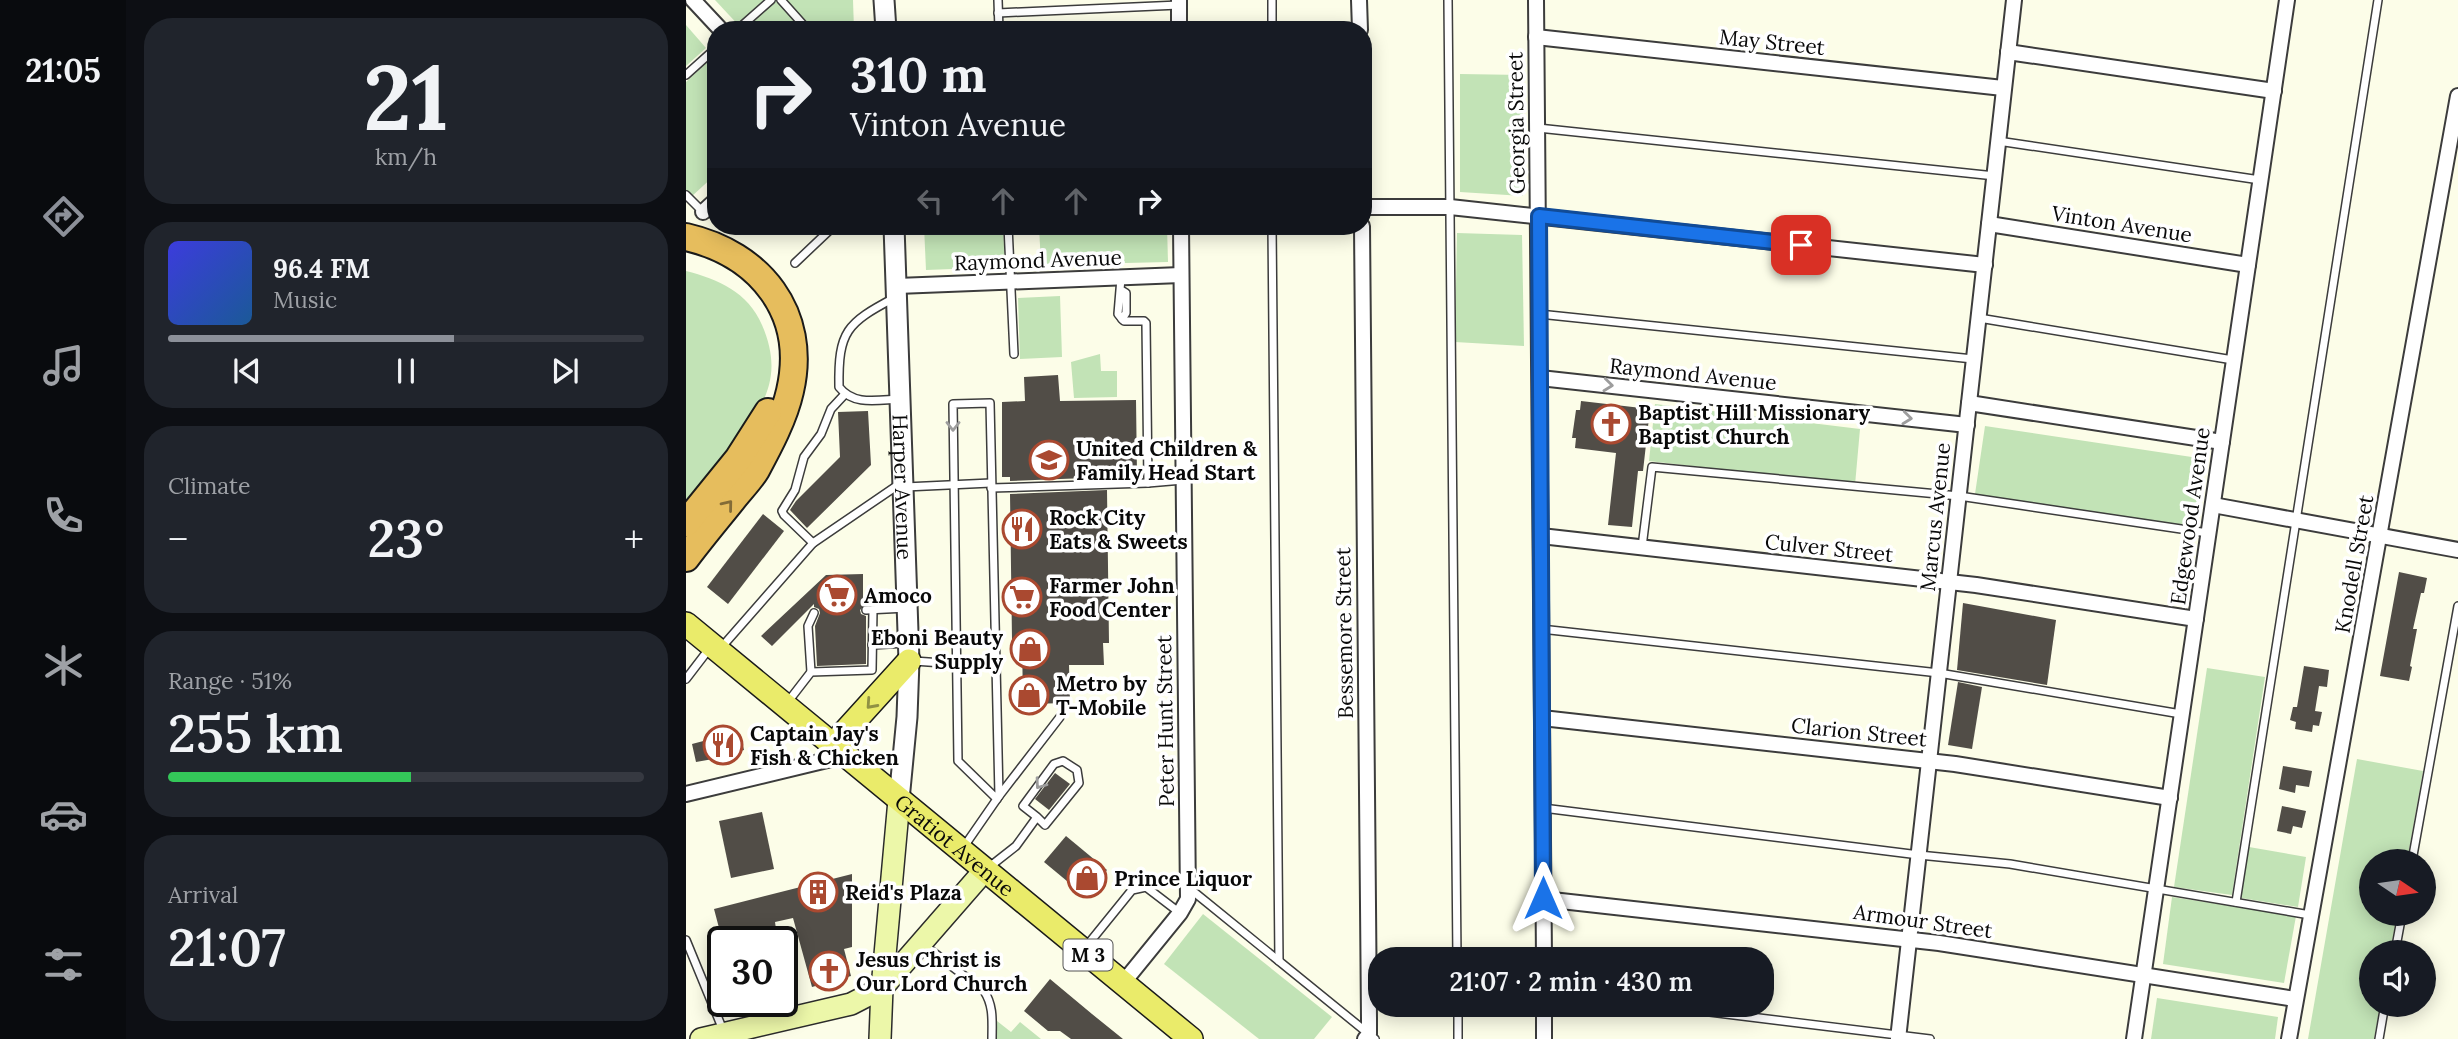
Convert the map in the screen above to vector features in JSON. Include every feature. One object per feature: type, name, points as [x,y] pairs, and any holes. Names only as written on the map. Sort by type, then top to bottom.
[{"type":"highway","points":[[686,237],[727,250],[747,263],[764,279],[779,301],[788,324],[793,369],[783,413],[755,471],[686,558]]},
{"type":"highway","points":[[686,253],[715,260],[737,272],[755,290],[768,311],[776,335],[779,358],[776,386],[769,411],[738,458],[686,523]]},
{"type":"main road","name":"Gratiot Avenue","points":[[686,624],[1191,1039]]},
{"type":"main road","points":[[838,751],[909,652]]},
{"type":"main road","name":"Harper Avenue","points":[[880,1039],[898,800]]},
{"type":"main road","points":[[701,1039],[769,1027],[851,1004],[882,988],[984,871]]},
{"type":"street","points":[[693,0],[713,21]]},
{"type":"street","points":[[884,0],[885,21]]},
{"type":"street","points":[[1359,0],[1360,21]]},
{"type":"street","name":"Georgia Street","points":[[1536,0],[1544,947]]},
{"type":"street","name":"Marcus Avenue","points":[[1899,1036],[2014,0]]},
{"type":"street","name":"Edgewood Avenue","points":[[2134,1039],[2286,0]]},
{"type":"street","points":[[1179,3],[1179,21]]},
{"type":"street","name":"May Street","points":[[1536,37],[2003,88]]},
{"type":"street","points":[[2008,52],[2274,91]]},
{"type":"street","name":"Knodell Street","points":[[2289,1039],[2458,96]]},
{"type":"street","points":[[1372,207],[1450,206],[1985,265]]},
{"type":"street","points":[[703,212],[707,208]]},
{"type":"street","name":"Vinton Avenue","points":[[1989,224],[2248,265]]},
{"type":"street","name":"Harper Avenue","points":[[894,235],[909,652],[907,717],[898,800]]},
{"type":"street","name":"Peter Hunt Street","points":[[1123,983],[1181,914],[1188,899],[1181,235]]},
{"type":"street","name":"Bessemore Street","points":[[1362,235],[1370,1037]]},
{"type":"street","name":"Raymond Avenue","points":[[897,291],[1010,282],[1121,284],[1181,275]]},
{"type":"street","name":"Raymond Avenue","points":[[1540,378],[1966,425]]},
{"type":"street","points":[[1969,403],[2222,442]]},
{"type":"street","points":[[2213,505],[2458,550]]},
{"type":"street","name":"Culver Street","points":[[1541,537],[1949,582],[2196,620]]},
{"type":"street","name":"Clarion Street","points":[[1542,718],[1929,761],[2170,798]]},
{"type":"street","points":[[686,794],[838,751]]},
{"type":"street","name":"Armour Street","points":[[1543,898],[1909,939],[2295,999]]},
{"type":"street","points":[[1544,1017],[1544,1039]]},
{"type":"lane","points":[[747,21],[771,0]]},
{"type":"lane","points":[[781,0],[800,21]]},
{"type":"lane","points":[[998,0],[998,21]]},
{"type":"lane","points":[[1272,0],[1272,21]]},
{"type":"lane","points":[[1448,0],[1457,947]]},
{"type":"lane","points":[[2236,902],[2378,0]]},
{"type":"lane","points":[[998,13],[1179,3]]},
{"type":"lane","points":[[686,75],[707,56]]},
{"type":"lane","points":[[1538,128],[1994,176]]},
{"type":"lane","points":[[1998,141],[2260,180]]},
{"type":"lane","points":[[686,195],[703,212]]},
{"type":"lane","points":[[795,263],[825,235]]},
{"type":"lane","points":[[1008,235],[1014,354]]},
{"type":"lane","points":[[1272,235],[1279,961]]},
{"type":"lane","points":[[1121,284],[1118,314],[1124,321],[1146,323],[1148,483]]},
{"type":"lane","points":[[897,291],[860,316],[848,329],[842,346],[839,387],[857,401],[901,399]]},
{"type":"lane","points":[[1539,314],[1974,359]]},
{"type":"lane","points":[[1979,318],[2234,360]]},
{"type":"lane","points":[[813,543],[782,511],[795,490],[804,457],[821,434],[831,409],[845,394]]},
{"type":"lane","points":[[990,403],[998,797],[958,761],[953,404],[990,403]]},
{"type":"lane","points":[[1642,548],[1652,467],[1959,496],[2208,533]]},
{"type":"lane","points":[[686,679],[813,543],[904,484],[1148,483],[1184,480]]},
{"type":"lane","points":[[2414,849],[2458,606]]},
{"type":"lane","points":[[784,706],[811,672],[851,668],[872,670],[869,610],[907,608]]},
{"type":"lane","points":[[811,672],[808,626],[814,613]]},
{"type":"lane","points":[[1541,629],[1939,673],[2182,715]]},
{"type":"lane","points":[[872,645],[957,664],[996,663]]},
{"type":"lane","points":[[961,852],[998,797],[1060,717]]},
{"type":"lane","points":[[1063,761],[1077,770],[1079,783],[1045,825],[1037,817],[1023,806],[1054,764],[1063,761]]},
{"type":"lane","points":[[1542,808],[2010,864],[2311,915]]},
{"type":"lane","points":[[984,871],[1016,846],[1037,817]]},
{"type":"lane","points":[[1082,950],[1132,890],[1146,887],[1181,914]]},
{"type":"lane","points":[[1188,888],[1370,1037]]},
{"type":"lane","points":[[686,940],[725,1033]]},
{"type":"lane","points":[[922,943],[984,991],[992,1010],[992,1039]]},
{"type":"lane","points":[[1458,1017],[1458,1039]]},
{"type":"lane","points":[[1748,1017],[1930,1039]]},
{"type":"lane","points":[[2379,1039],[2383,1017]]},
{"type":"green space","points":[[715,0],[853,0],[854,21],[735,21]]},
{"type":"green space","points":[[686,25],[706,48],[686,66]]},
{"type":"green space","points":[[707,62],[707,182],[691,197],[686,191],[686,82]]},
{"type":"green space","points":[[1460,74],[1523,75],[1523,196],[1460,192]]},
{"type":"green space","points":[[1457,233],[1522,235],[1524,346],[1455,342]]},
{"type":"green space","points":[[924,235],[1003,235],[1005,267],[926,270]]},
{"type":"green space","points":[[1039,235],[1167,235],[1168,262],[1041,265]]},
{"type":"green space","points":[[686,271],[720,283],[749,304],[762,325],[768,343],[771,375],[768,389],[754,417],[686,505]]},
{"type":"green space","points":[[1060,296],[1062,357],[1020,359],[1018,298]]},
{"type":"green space","points":[[1100,354],[1101,371],[1117,371],[1117,397],[1074,398],[1071,362]]},
{"type":"green space","points":[[1655,404],[1860,429],[1855,485],[1649,461]]},
{"type":"green space","points":[[1985,426],[2205,459],[2195,527],[1975,494]]},
{"type":"green space","points":[[2207,668],[2265,677],[2232,895],[2174,887]]},
{"type":"green space","points":[[2357,759],[2423,771],[2409,849],[2359,849],[2359,926],[2395,926],[2392,940],[2359,940],[2359,1017],[2378,1017],[2374,1039],[2308,1039]]},
{"type":"green space","points":[[2249,847],[2306,857],[2298,907],[2241,898]]},
{"type":"green space","points":[[2172,897],[2296,916],[2284,983],[2163,964]]},
{"type":"green space","points":[[1203,914],[1332,1017],[1314,1039],[1259,1039],[1164,964]]},
{"type":"green space","points":[[2157,998],[2278,1017],[2275,1039],[2151,1039]]},
{"type":"green space","points":[[997,1021],[1011,1032],[1020,1022],[1041,1039],[997,1039]]},
{"type":"building","points":[[1058,375],[1060,401],[1136,400],[1137,476],[1010,481],[1010,477],[1002,477],[1002,402],[1025,401],[1024,377]]},
{"type":"building","name":"Baptist Hill Missionary Baptist Church","points":[[1581,401],[1650,409],[1643,471],[1638,471],[1632,527],[1608,525],[1616,453],[1575,448],[1576,438],[1572,438],[1576,410],[1580,410]]},
{"type":"building","points":[[868,411],[871,465],[807,528],[790,510],[840,457],[838,412]]},
{"type":"building","points":[[1107,490],[1109,643],[1103,643],[1104,665],[1069,665],[1070,703],[1023,704],[1022,639],[1012,639],[1010,494]]},
{"type":"building","points":[[763,514],[784,531],[728,604],[707,587]]},
{"type":"building","points":[[2399,572],[2427,578],[2413,629],[2417,629],[2409,681],[2380,676]]},
{"type":"building","points":[[863,574],[863,597],[866,597],[866,604],[860,610],[861,614],[866,616],[866,664],[817,666],[815,626],[820,613],[814,604],[772,646],[761,636],[826,575]]},
{"type":"building","points":[[1963,603],[2056,620],[2047,685],[1957,670]]},
{"type":"building","points":[[2304,666],[2329,670],[2327,687],[2319,686],[2315,711],[2322,712],[2319,726],[2313,725],[2312,732],[2295,729],[2296,722],[2290,720],[2293,707],[2297,707]]},
{"type":"building","points":[[1958,682],[1982,687],[1972,749],[1948,745]]},
{"type":"building","points":[[728,731],[730,737],[740,734],[744,750],[729,754],[730,756],[696,762],[692,744]]},
{"type":"building","points":[[2283,766],[2312,771],[2309,787],[2296,785],[2295,793],[2279,789]]},
{"type":"building","points":[[1055,773],[1070,784],[1049,810],[1035,799]]},
{"type":"building","points":[[2282,806],[2306,811],[2302,828],[2293,826],[2291,834],[2277,831]]},
{"type":"building","points":[[762,812],[774,869],[731,878],[719,821]]},
{"type":"building","points":[[1066,836],[1107,870],[1085,896],[1044,862]]},
{"type":"building","points":[[852,874],[852,947],[844,949],[851,976],[812,987],[798,936],[798,926],[795,926],[793,918],[775,922],[776,926],[718,926],[714,909]]},
{"type":"building","points":[[1050,979],[1123,1039],[1071,1039],[1060,1031],[1048,1031],[1024,1011]]},
{"type":"place","name":"Baptist Hill Missionary Baptist Church","points":[[1611,424]]},
{"type":"place","name":"United Children & Family Head Start","points":[[1049,460]]},
{"type":"place","name":"Rock City Eats & Sweets","points":[[1022,529]]},
{"type":"place","name":"Amoco","points":[[837,595]]},
{"type":"place","name":"Farmer John Food Center","points":[[1022,597]]},
{"type":"place","name":"Eboni Beauty Supply","points":[[1030,649]]},
{"type":"place","name":"Metro by T-Mobile","points":[[1029,695]]},
{"type":"place","name":"Captain Jay's Fish & Chicken","points":[[723,745]]},
{"type":"place","name":"Prince Liquor","points":[[1087,878]]},
{"type":"place","name":"Reid's Plaza","points":[[818,892]]},
{"type":"place","name":"Jesus Christ is Our Lord Church","points":[[829,971]]},
{"type":"route","points":[[1543,898],[1539,216],[1801,245]]}]
